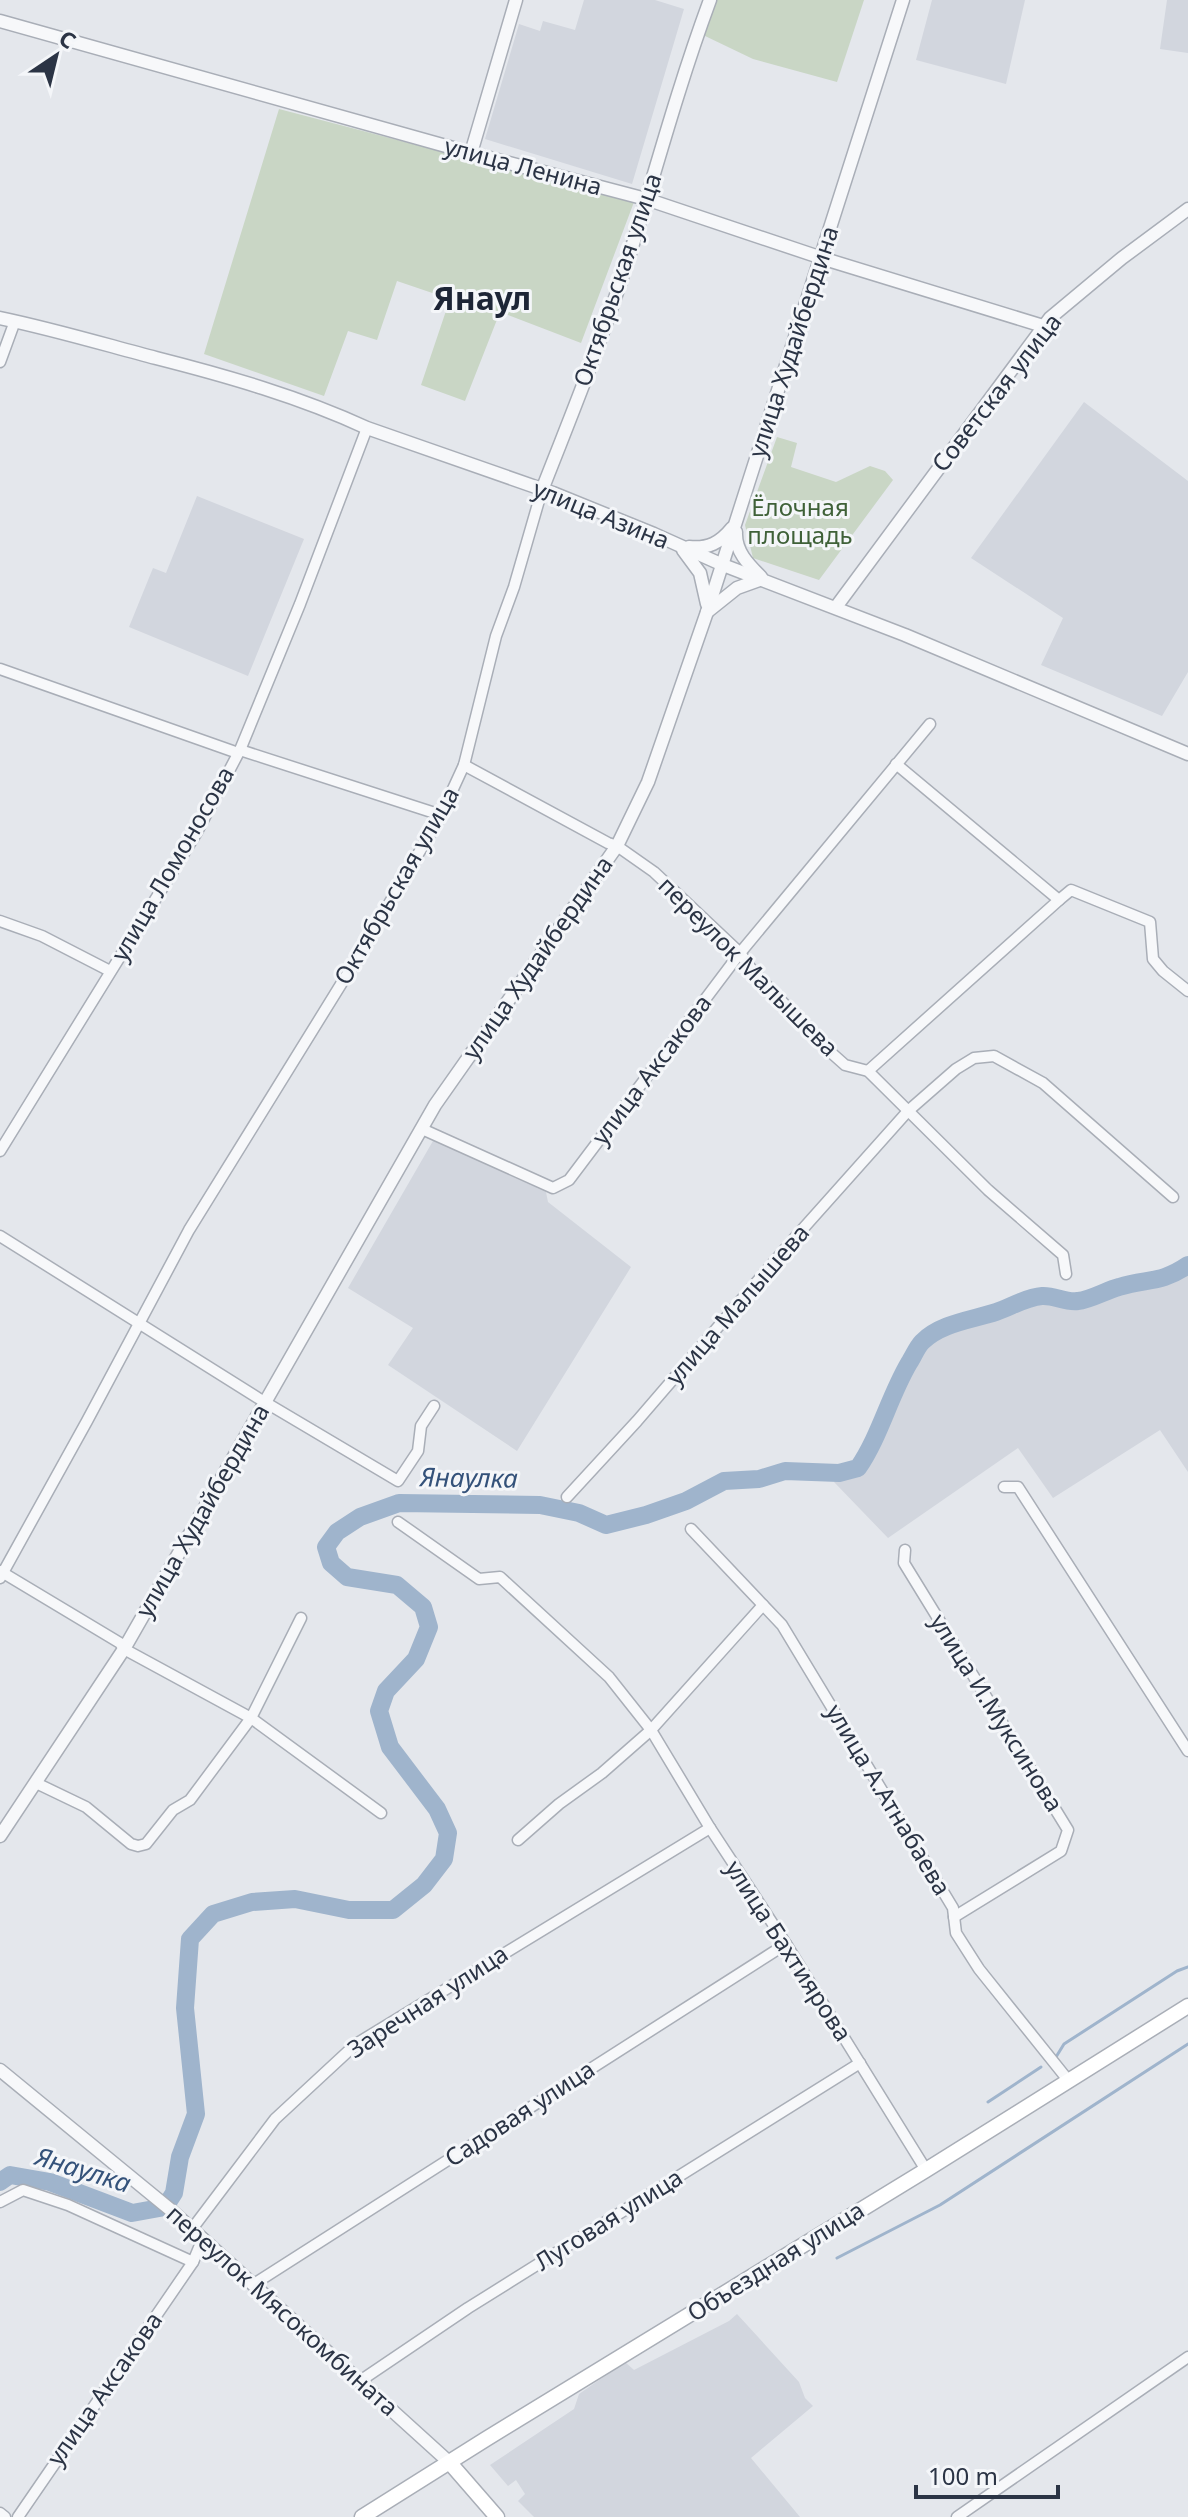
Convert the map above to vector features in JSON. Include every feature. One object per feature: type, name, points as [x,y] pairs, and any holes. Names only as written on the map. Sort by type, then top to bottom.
[{"type":"main road","name":"Объездная улица","points":[[362,2517],[1188,2006]]},
{"type":"main road","points":[[450,2463],[497,2517]]},
{"type":"street","points":[[471,153],[516,0]]},
{"type":"street","name":"Октябрьская улица","points":[[1,1574],[189,1230],[356,960],[441,815],[464,765],[496,636],[514,587],[542,490],[602,333],[710,0]]},
{"type":"street","name":"улица Худайбердина","points":[[0,1836],[124,1649],[435,1105],[617,846],[648,782],[723,565],[903,0]]},
{"type":"street","name":"улица Ленина","points":[[0,21],[646,199],[1043,326]]},
{"type":"street","name":"Советская улица","points":[[836,607],[1043,326],[1112,266],[1188,209]]},
{"type":"street","name":"улица Азина","points":[[0,318],[190,366],[339,415],[367,428],[542,490],[723,565],[836,607],[1188,754]]},
{"type":"street","points":[[0,362],[15,321]]},
{"type":"street","name":"улица Ломоносова","points":[[0,1151],[197,832],[239,751],[300,604],[367,428]]},
{"type":"street","points":[[678,545],[704,548],[726,535],[736,522]]},
{"type":"street","points":[[707,612],[737,588],[763,579],[745,560],[739,548],[735,538],[736,522]]},
{"type":"street","points":[[678,545],[700,573],[707,612]]},
{"type":"street","points":[[0,669],[239,751],[441,815]]},
{"type":"street","name":"улица Аксакова","points":[[422,1129],[553,1188],[569,1180],[740,953],[930,724]]},
{"type":"street","points":[[896,764],[1059,900]]},
{"type":"street","name":"переулок Малышева","points":[[464,765],[617,846],[654,872],[740,953],[752,970],[827,1049],[845,1065],[868,1071],[988,1190],[1063,1255],[1066,1274]]},
{"type":"street","points":[[868,1071],[1071,890],[1150,922],[1153,959],[1188,991]]},
{"type":"street","points":[[0,921],[42,936],[110,971]]},
{"type":"street","name":"улица Малышева","points":[[567,1497],[908,1111],[956,1069],[974,1058],[994,1056],[1043,1083],[1173,1197]]},
{"type":"street","points":[[0,1236],[265,1402],[398,1481],[418,1451],[421,1426],[434,1406]]},
{"type":"street","points":[[1004,1487],[1018,1487],[1188,1751]]},
{"type":"street","name":"улица Бахтиярова","points":[[398,1522],[479,1579],[500,1577],[609,1677],[651,1730],[926,2170]]},
{"type":"street","name":"улица А.Атнабаева","points":[[691,1529],[782,1625],[953,1908],[956,1933],[979,1969],[1068,2080]]},
{"type":"street","name":"улица И.Муксинова","points":[[905,1550],[904,1563],[1068,1830],[1061,1851],[954,1917]]},
{"type":"street","points":[[1,1574],[120,1643],[124,1649],[251,1718],[381,1813]]},
{"type":"street","points":[[518,1840],[651,1730],[763,1605]]},
{"type":"street","points":[[36,1783],[86,1807],[131,1844],[146,1844],[173,1810],[190,1800],[251,1718],[301,1618]]},
{"type":"street","name":"Заречная улица","points":[[192,2229],[275,2119],[356,2044],[710,1828]]},
{"type":"street","name":"Садовая улица","points":[[254,2284],[786,1944]]},
{"type":"street","name":"Луговая улица","points":[[360,2381],[569,2244],[860,2063]]},
{"type":"street","name":"переулок Мясокомбината","points":[[0,2070],[203,2238],[450,2463]]},
{"type":"street","points":[[0,2202],[23,2190],[68,2205],[193,2262]]},
{"type":"street","name":"улица Аксакова","points":[[18,2517],[193,2262],[203,2238]]},
{"type":"street","points":[[959,2516],[1188,2357]]},
{"type":"street","points":[[0,2513],[5,2517]]},
{"type":"shaded area","points":[[584,0],[655,0],[684,9],[632,184],[485,139],[519,24],[540,31],[543,21],[575,30]]},
{"type":"shaded area","points":[[932,0],[1025,0],[1006,84],[916,60]]},
{"type":"shaded area","points":[[1167,0],[1188,0],[1188,53],[1160,49]]},
{"type":"shaded area","points":[[1084,402],[1188,481],[1188,672],[1162,716],[1041,665],[1063,618],[971,558]]},
{"type":"shaded area","points":[[197,496],[304,539],[248,676],[129,627],[153,568],[166,573]]},
{"type":"shaded area","points":[[437,1134],[546,1192],[548,1202],[631,1267],[517,1451],[388,1365],[413,1328],[348,1288]]},
{"type":"shaded area","points":[[1188,1265],[1188,1472],[1160,1430],[1053,1498],[1018,1448],[888,1538],[834,1482],[839,1473],[858,1468],[870,1451],[893,1391],[907,1367],[922,1342],[941,1330],[1044,1295],[1080,1301],[1118,1287],[1157,1281]]},
{"type":"shaded area","points":[[737,2314],[799,2382],[805,2398],[813,2406],[751,2458],[800,2517],[534,2517],[518,2501],[525,2494],[516,2480],[508,2486],[490,2465],[574,2409],[579,2394],[625,2362],[634,2370]]},
{"type":"green space","points":[[715,0],[864,0],[837,82],[753,59],[703,35]]},
{"type":"green space","points":[[279,109],[634,202],[581,343],[500,312],[465,401],[421,385],[450,299],[397,281],[377,340],[348,331],[324,396],[204,354]]},
{"type":"green space","name":"Ёлочная площадь","points":[[777,437],[797,443],[791,467],[836,482],[870,466],[885,471],[893,480],[819,580],[753,558],[745,525]]},
{"type":"waterway","name":"Янаулка","points":[[0,2182],[10,2175],[50,2182],[132,2213],[165,2207],[174,2193],[180,2157],[196,2114],[185,2008],[190,1939],[213,1914],[252,1902],[295,1899],[349,1910],[393,1910],[424,1885],[444,1859],[448,1833],[437,1809],[390,1747],[379,1711],[386,1691],[416,1659],[429,1627],[423,1607],[397,1585],[347,1577],[331,1563],[326,1547],[337,1532],[360,1517],[399,1503],[540,1505],[579,1513],[606,1525],[686,1501],[724,1481],[759,1479],[785,1471],[839,1473],[858,1468],[918,1347],[938,1330],[1030,1298],[1046,1296],[1069,1301],[1083,1300],[1119,1287],[1162,1278],[1188,1265]]},
{"type":"waterway","points":[[1056,2057],[1064,2044],[1177,1971],[1188,1967]]},
{"type":"waterway","points":[[837,2258],[940,2205],[1188,2044]]},
{"type":"waterway","points":[[988,2102],[1041,2067]]},
{"type":"district","name":"Янаул","points":[[482,299]]}]
